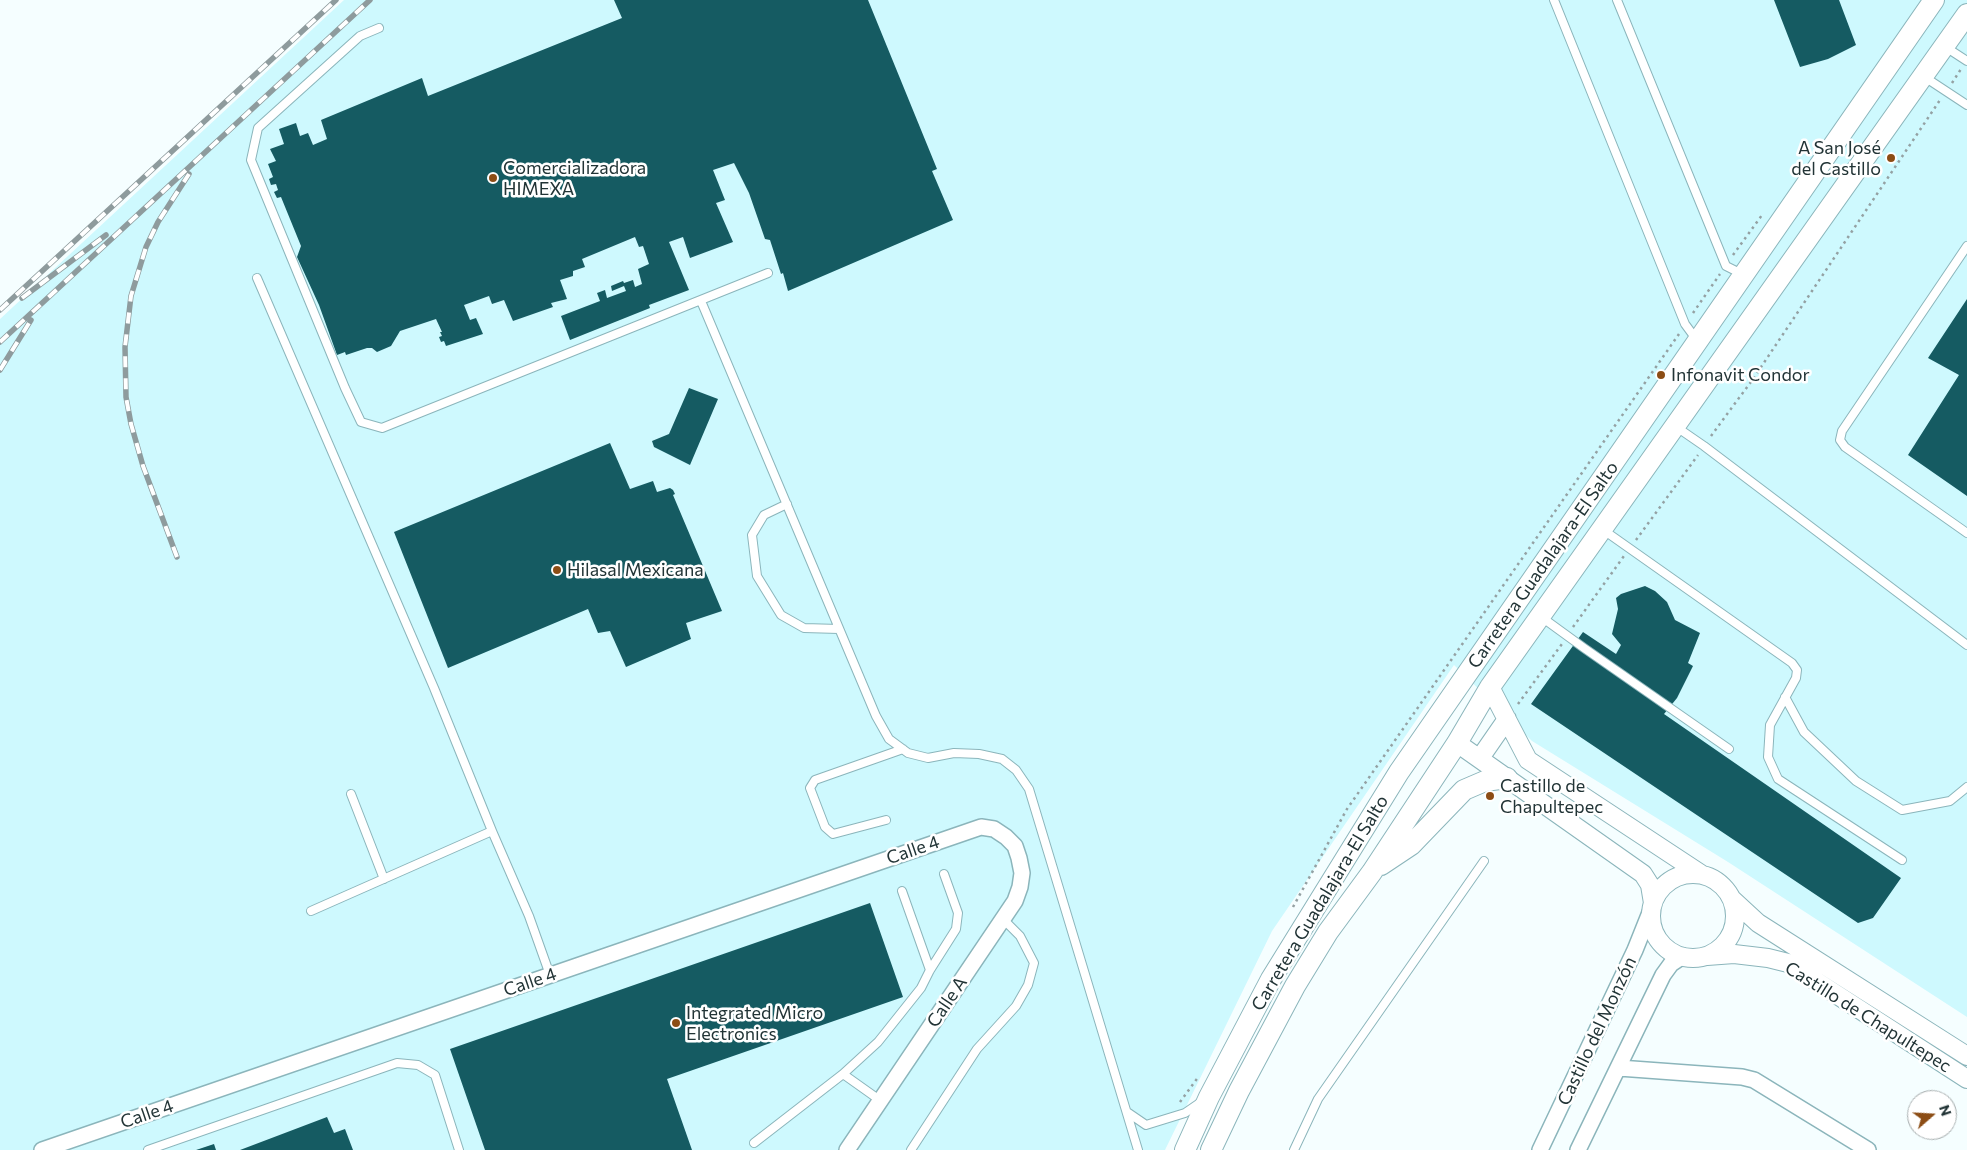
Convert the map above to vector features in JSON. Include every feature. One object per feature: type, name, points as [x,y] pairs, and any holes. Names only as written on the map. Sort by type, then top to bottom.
[{"type":"main road","name":"Carretera Guadalajara-El Salto","points":[[1185,1150],[1209,1097],[1271,979],[1399,772],[1698,341],[1929,2]]},
{"type":"main road","name":"Carretera Guadalajara-El Salto","points":[[1211,1150],[1243,1083],[1295,986],[1328,932],[1372,872],[1458,743],[1490,688],[1967,14]]},
{"type":"main road","points":[[1372,872],[1411,845],[1464,790],[1485,782],[1507,778]]},
{"type":"street","points":[[1458,743],[1643,874],[1650,885],[1651,925],[1657,938],[1666,948],[1692,958],[1706,956],[1719,949],[1728,939],[1734,926],[1735,912],[1732,899],[1725,888],[1714,879],[1702,874],[1528,760],[1490,688]]},
{"type":"street","points":[[1480,758],[1507,720]]},
{"type":"street","name":"Calle 4","points":[[42,1150],[981,827],[994,829],[1015,846]]},
{"type":"street","name":"Calle A","points":[[847,1150],[882,1101],[1015,900],[1020,887],[1022,873],[1020,858],[1015,846]]},
{"type":"street","points":[[1652,907],[1655,897],[1663,885],[1675,877],[1688,873],[1702,874]]},
{"type":"street","name":"Castillo de Chapultepec","points":[[1732,899],[1758,923],[1967,1056]]},
{"type":"street","name":"Castillo del Monzón","points":[[1540,1150],[1635,950],[1652,907]]},
{"type":"street","name":"Castillo de Chapultepec","points":[[1706,956],[1734,954],[1768,958],[1788,963],[1967,1079]]},
{"type":"street","name":"Castillo del Monzón","points":[[1578,1150],[1663,976],[1671,964],[1683,956]]},
{"type":"street","points":[[1619,1068],[1742,1077],[1754,1080],[1868,1150]]},
{"type":"lane","points":[[1554,0],[1685,324],[1698,341]]},
{"type":"lane","points":[[1617,0],[1726,266],[1743,275]]},
{"type":"lane","points":[[379,28],[360,36],[258,128],[251,160],[361,422],[382,428],[701,301],[768,272]]},
{"type":"lane","points":[[1944,46],[1967,61]]},
{"type":"lane","points":[[1923,76],[1967,105]]},
{"type":"lane","points":[[1967,246],[1842,431],[1840,440],[1845,447],[1967,533]]},
{"type":"lane","points":[[257,278],[430,679],[529,916],[550,975]]},
{"type":"lane","points":[[701,301],[876,716],[889,739],[908,753],[928,758],[954,753],[979,754],[1002,758],[1016,770],[1029,789],[1138,1150]]},
{"type":"lane","points":[[1675,426],[1967,645]]},
{"type":"lane","points":[[787,504],[764,515],[752,535],[757,576],[781,615],[804,628],[839,629]]},
{"type":"lane","points":[[1602,530],[1792,663],[1797,670],[1796,678],[1770,725],[1768,756],[1778,779],[1902,860]]},
{"type":"lane","points":[[1540,616],[1729,749]]},
{"type":"lane","points":[[1785,697],[1804,732],[1856,781],[1902,810],[1950,801],[1967,788]]},
{"type":"lane","points":[[886,820],[833,834],[824,827],[810,788],[815,780],[903,749]]},
{"type":"lane","points":[[352,794],[384,879]]},
{"type":"lane","points":[[311,911],[492,830]]},
{"type":"lane","points":[[1294,1150],[1318,1099],[1484,861]]},
{"type":"lane","points":[[754,1143],[843,1074],[878,1042],[921,988],[956,929],[958,913],[944,874]]},
{"type":"lane","points":[[902,891],[930,970]]},
{"type":"lane","points":[[911,1150],[977,1049],[1016,1006],[1028,985],[1034,963],[1020,936],[1003,919]]},
{"type":"lane","points":[[148,1150],[397,1063],[418,1065],[435,1075],[458,1150]]},
{"type":"lane","points":[[843,1074],[882,1101]]},
{"type":"lane","points":[[1127,1112],[1146,1125],[1186,1113],[1209,1097]]},
{"type":"path","points":[[1507,720],[1753,379],[1962,69]]},
{"type":"shaded area","points":[[344,0],[1967,0],[1967,1017],[1728,862],[1532,741],[1454,665],[1272,931],[1165,1150],[0,1150],[0,319]]},
{"type":"building","name":"Comercializadora HIMEXA","points":[[614,0],[868,0],[937,169],[932,171],[953,220],[788,291],[770,240],[765,239],[749,193],[734,163],[713,170],[725,200],[716,203],[733,242],[690,258],[683,237],[669,242],[689,290],[649,305],[650,308],[570,340],[561,316],[600,301],[597,293],[605,290],[607,298],[626,291],[624,286],[612,291],[611,286],[623,281],[624,283],[633,280],[635,287],[642,284],[638,269],[649,264],[643,246],[639,247],[635,237],[582,259],[585,267],[573,271],[573,276],[560,280],[567,299],[551,303],[553,307],[513,321],[504,300],[492,304],[489,296],[464,305],[470,320],[476,318],[483,334],[446,346],[439,337],[442,336],[440,332],[442,332],[436,319],[400,331],[391,346],[377,352],[372,348],[367,348],[346,355],[345,352],[337,355],[319,305],[297,257],[301,246],[281,197],[277,198],[274,192],[278,190],[276,184],[271,185],[269,179],[273,177],[268,164],[276,161],[270,149],[284,144],[279,129],[296,123],[300,136],[308,133],[313,145],[327,139],[321,120],[422,78],[428,96],[622,18]]},
{"type":"building","points":[[1774,0],[1839,0],[1856,45],[1828,59],[1800,67]]},
{"type":"building","points":[[1967,299],[1967,496],[1908,455],[1959,375],[1928,358]]},
{"type":"building","points":[[689,388],[718,399],[690,465],[654,447],[652,441],[669,434]]},
{"type":"building","name":"Hilasal Mexicana","points":[[610,443],[630,489],[653,481],[657,492],[670,488],[673,490],[675,494],[673,495],[722,611],[686,623],[691,639],[626,667],[610,631],[598,633],[588,609],[448,668],[394,532]]},
{"type":"building","points":[[1645,586],[1655,591],[1667,602],[1675,620],[1700,633],[1688,663],[1693,666],[1677,698],[1664,714],[1901,878],[1873,918],[1858,923],[1531,704],[1583,632],[1616,654],[1621,645],[1612,634],[1618,609],[1616,598],[1621,594]]},
{"type":"building","name":"Integrated Micro Electronics","points":[[870,903],[903,997],[667,1079],[692,1150],[485,1150],[450,1049]]},
{"type":"building","points":[[327,1117],[334,1133],[345,1129],[353,1150],[240,1150]]},
{"type":"building","points":[[214,1144],[216,1150],[196,1150]]},
{"type":"railway","points":[[0,310],[336,0]]},
{"type":"railway","points":[[0,342],[370,0]]},
{"type":"railway","points":[[177,557],[143,466],[131,424],[126,397],[125,347],[131,296],[146,247],[158,222],[189,174]]},
{"type":"railway","points":[[22,298],[106,235]]},
{"type":"railway","points":[[0,370],[31,320]]},
{"type":"place","name":"A San José del Castillo","points":[[1891,158]]},
{"type":"place","name":"Comercializadora HIMEXA","points":[[493,178]]},
{"type":"place","name":"Infonavit Condor","points":[[1661,375]]},
{"type":"place","name":"Hilasal Mexicana","points":[[557,570]]},
{"type":"place","name":"Castillo de Chapultepec","points":[[1490,796]]},
{"type":"place","name":"Integrated Micro Electronics","points":[[676,1023]]}]
